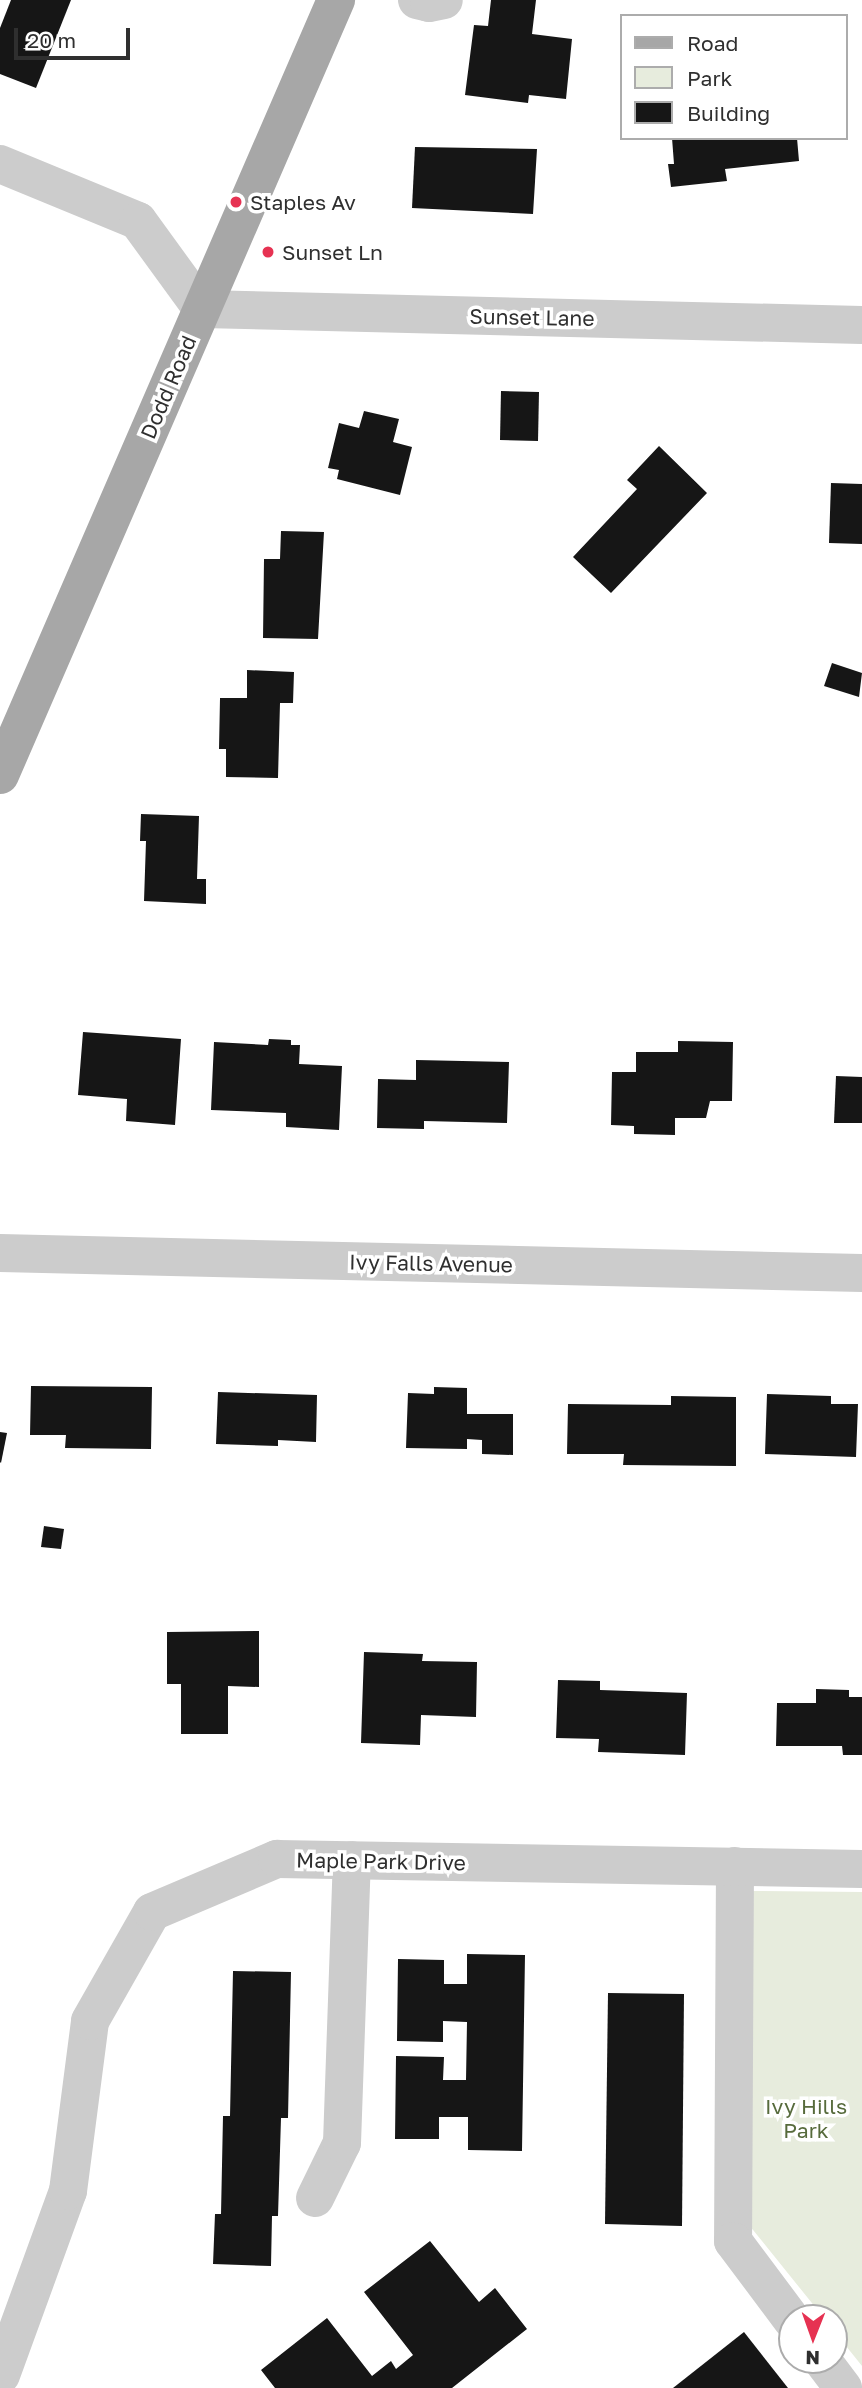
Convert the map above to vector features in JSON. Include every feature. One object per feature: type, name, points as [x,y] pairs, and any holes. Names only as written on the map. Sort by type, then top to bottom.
[{"type":"main road","name":"Dodd Road","points":[[0,775],[336,0]]},
{"type":"street","points":[[417,0],[429,3],[444,0]]},
{"type":"street","points":[[0,164],[138,221],[202,309]]},
{"type":"street","name":"Sunset Lane","points":[[202,309],[862,325]]},
{"type":"street","name":"Ivy Falls Avenue","points":[[0,1253],[862,1273]]},
{"type":"street","name":"Maple Park Drive","points":[[0,2375],[68,2191],[90,2021],[152,1912],[277,1859],[862,1868]]},
{"type":"street","points":[[315,2198],[342,2143],[352,1860]]},
{"type":"street","points":[[735,1866],[733,2241],[780,2304]]},
{"type":"street","points":[[0,2375],[17,2388]]},
{"type":"green space","name":"Ivy Hills Park","points":[[753,1891],[862,1892],[862,2366],[848,2348],[848,2304],[813,2304],[749,2225]]},
{"type":"building","points":[[11,0],[71,0],[36,88],[0,74],[0,28]]},
{"type":"building","points":[[491,0],[536,0],[532,34],[572,39],[566,99],[529,95],[528,103],[465,95],[474,25],[488,26]]},
{"type":"building","points":[[672,140],[797,140],[799,161],[725,169],[727,181],[671,187],[668,164],[674,164]]},
{"type":"building","points":[[415,147],[537,149],[533,214],[412,208]]},
{"type":"building","points":[[501,391],[539,392],[538,441],[500,440]]},
{"type":"building","points":[[364,411],[399,419],[393,442],[412,447],[400,495],[337,479],[339,470],[328,468],[339,423],[359,428]]},
{"type":"building","points":[[659,446],[707,493],[611,593],[573,557],[637,489],[627,480]]},
{"type":"building","points":[[831,483],[862,484],[862,544],[829,543]]},
{"type":"building","points":[[281,531],[324,532],[318,639],[263,638],[264,559],[280,559]]},
{"type":"building","points":[[832,663],[862,673],[859,697],[824,686]]},
{"type":"building","points":[[247,670],[294,672],[293,703],[280,703],[278,778],[226,777],[226,749],[219,749],[220,698],[247,698]]},
{"type":"building","points":[[141,814],[199,816],[197,879],[206,879],[206,904],[144,901],[146,841],[140,841]]},
{"type":"building","points":[[83,1032],[181,1039],[175,1125],[126,1121],[127,1099],[78,1095]]},
{"type":"building","points":[[269,1039],[291,1040],[291,1045],[300,1045],[299,1064],[342,1066],[339,1130],[286,1127],[286,1113],[211,1110],[214,1042],[268,1045]]},
{"type":"building","points":[[678,1041],[733,1042],[732,1101],[710,1101],[706,1118],[675,1118],[675,1135],[634,1134],[634,1126],[611,1125],[612,1072],[636,1072],[636,1052],[678,1052]]},
{"type":"building","points":[[416,1060],[509,1062],[507,1123],[424,1121],[424,1129],[377,1128],[378,1079],[416,1080]]},
{"type":"building","points":[[836,1076],[862,1077],[862,1123],[834,1123]]},
{"type":"building","points":[[31,1386],[152,1387],[151,1449],[65,1448],[66,1435],[30,1435]]},
{"type":"building","points":[[434,1387],[467,1388],[467,1414],[513,1414],[513,1455],[482,1454],[482,1440],[467,1439],[467,1449],[406,1448],[408,1393],[434,1394]]},
{"type":"building","points":[[218,1392],[317,1395],[316,1442],[278,1440],[278,1446],[216,1444]]},
{"type":"building","points":[[767,1394],[831,1396],[831,1404],[858,1404],[856,1457],[765,1454]]},
{"type":"building","points":[[671,1396],[736,1397],[736,1466],[623,1465],[624,1454],[567,1454],[568,1404],[671,1405]]},
{"type":"building","points":[[0,1432],[7,1433],[1,1463],[0,1462]]},
{"type":"building","points":[[44,1526],[64,1529],[61,1549],[41,1547]]},
{"type":"building","points":[[259,1631],[259,1687],[228,1686],[228,1734],[181,1734],[181,1684],[167,1684],[167,1632]]},
{"type":"building","points":[[364,1652],[423,1654],[422,1661],[477,1662],[476,1717],[421,1715],[420,1745],[361,1743]]},
{"type":"building","points":[[558,1680],[600,1681],[600,1690],[687,1693],[685,1755],[598,1752],[599,1739],[556,1738]]},
{"type":"building","points":[[816,1689],[849,1690],[849,1697],[862,1697],[862,1755],[843,1755],[842,1746],[776,1746],[777,1703],[816,1703]]},
{"type":"building","points":[[467,1954],[525,1955],[522,2151],[468,2150],[468,2117],[439,2117],[439,2139],[395,2139],[396,2056],[444,2057],[443,2080],[466,2080],[467,2022],[443,2021],[443,2042],[397,2041],[398,1959],[444,1960],[444,1984],[467,1984]]},
{"type":"building","points":[[233,1971],[291,1972],[288,2118],[281,2118],[278,2216],[272,2216],[271,2266],[213,2264],[215,2214],[221,2214],[223,2116],[230,2116]]},
{"type":"building","points":[[608,1993],[684,1994],[682,2226],[605,2224]]},
{"type":"building","points":[[430,2241],[479,2302],[495,2288],[527,2329],[452,2388],[275,2388],[261,2370],[327,2318],[372,2376],[391,2361],[396,2369],[413,2355],[364,2292]]},
{"type":"building","points":[[744,2332],[788,2388],[673,2388]]},
{"type":"place","name":"Staples Av","points":[[236,202]]},
{"type":"place","name":"Sunset Ln","points":[[268,252]]}]
